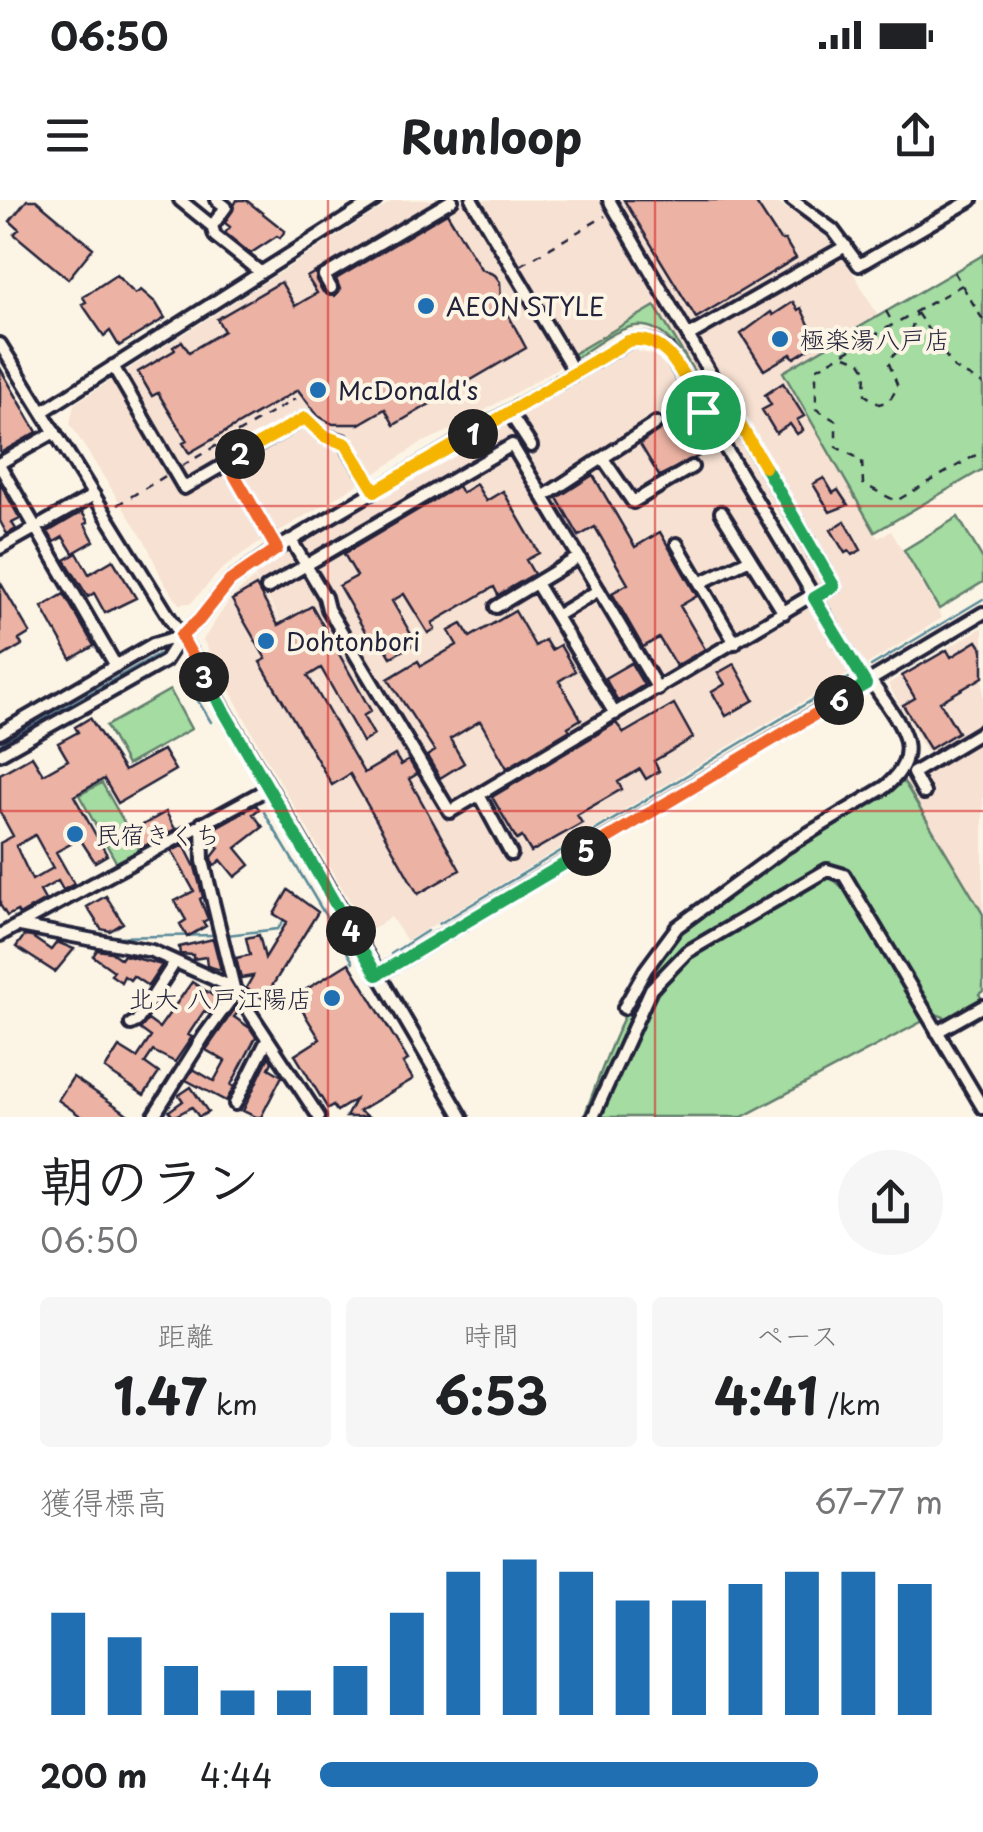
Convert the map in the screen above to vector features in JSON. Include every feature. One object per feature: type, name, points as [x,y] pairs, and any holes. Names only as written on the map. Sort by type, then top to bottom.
[{"type":"street","points":[[180,200],[212,226],[215,236],[260,272]]},
{"type":"street","points":[[212,226],[226,207],[217,200]]},
{"type":"street","points":[[42,412],[375,200]]},
{"type":"street","points":[[331,288],[324,276],[452,200]]},
{"type":"street","points":[[472,200],[575,374]]},
{"type":"street","points":[[792,200],[816,215],[859,265],[971,200]]},
{"type":"street","points":[[291,540],[450,812],[834,586],[612,205]]},
{"type":"street","points":[[688,336],[846,246]]},
{"type":"street","points":[[0,754],[165,661],[181,636],[230,581],[291,540],[628,341],[653,341],[666,350],[813,597],[904,733],[908,748],[900,775],[885,788],[786,847],[677,926],[624,1008]]},
{"type":"street","points":[[1,348],[181,636],[462,1117]]},
{"type":"street","points":[[113,366],[184,488],[305,418],[324,436],[346,444],[375,491]]},
{"type":"street","points":[[703,412],[725,399]]},
{"type":"street","points":[[510,412],[531,446]]},
{"type":"street","points":[[543,498],[656,423]]},
{"type":"street","points":[[54,432],[0,464],[116,666]]},
{"type":"street","points":[[517,454],[544,437]]},
{"type":"street","points":[[267,588],[512,446],[658,688]]},
{"type":"street","points":[[734,464],[756,451]]},
{"type":"street","points":[[604,460],[633,502],[692,467]]},
{"type":"street","points":[[227,462],[277,549]]},
{"type":"street","points":[[0,548],[94,495]]},
{"type":"street","points":[[722,512],[784,614]]},
{"type":"street","points":[[677,544],[735,642]]},
{"type":"street","points":[[496,607],[579,557]]},
{"type":"street","points":[[700,583],[750,559]]},
{"type":"street","points":[[536,583],[615,714]]},
{"type":"street","points":[[556,616],[599,590]]},
{"type":"street","points":[[377,975],[983,612]]},
{"type":"street","points":[[0,733],[153,644],[181,636]]},
{"type":"street","points":[[924,793],[913,774],[983,731]]},
{"type":"street","points":[[0,935],[267,789]]},
{"type":"street","points":[[479,795],[512,854]]},
{"type":"street","points":[[202,823],[204,861],[235,990],[319,1117]]},
{"type":"street","points":[[593,1117],[651,990],[686,952],[827,870],[844,875],[983,1108]]},
{"type":"street","points":[[20,926],[152,951],[235,990]]},
{"type":"street","points":[[131,1024],[137,1021],[175,962]]},
{"type":"street","points":[[152,1117],[235,990]]},
{"type":"street","points":[[938,1032],[983,1006]]},
{"type":"street","points":[[235,1104],[267,1040]]},
{"type":"path","points":[[513,270],[612,205]]},
{"type":"path","points":[[954,272],[983,320]]},
{"type":"path","points":[[962,285],[816,370],[816,410],[836,421],[836,447],[862,460],[863,484],[896,501],[983,451]]},
{"type":"path","points":[[886,310],[894,325]]},
{"type":"path","points":[[843,354],[860,362],[866,370],[864,385],[871,400],[879,404],[890,401],[898,387],[888,362],[908,341],[916,312]]},
{"type":"path","points":[[916,312],[954,368],[983,384]]},
{"type":"path","points":[[116,506],[295,399]]},
{"type":"shaded area","points":[[394,200],[772,200],[813,224],[852,271],[878,316],[783,373],[878,538],[891,531],[942,618],[866,665],[804,563],[791,531],[756,482],[672,343],[662,332],[648,326],[626,328],[451,430],[419,444],[243,553],[191,603],[179,604],[162,579],[147,545],[70,424],[74,404]]},
{"type":"shaded area","points":[[631,350],[660,356],[850,673],[407,941],[391,917],[368,932],[267,760],[203,640],[230,599],[254,578],[369,767],[254,576],[307,538]]},
{"type":"shaded area","points":[[983,627],[983,914],[904,782],[908,779],[904,773],[929,756],[888,684]]},
{"type":"green space","points":[[983,255],[983,469],[875,532],[783,372]]},
{"type":"green space","points":[[655,306],[711,400],[708,402],[678,350],[657,330],[630,327],[575,358],[573,354]]},
{"type":"green space","points":[[958,517],[983,559],[983,582],[939,609],[904,550]]},
{"type":"green space","points":[[170,690],[191,729],[127,765],[106,726]]},
{"type":"green space","points":[[904,782],[983,914],[983,991],[979,994],[982,999],[949,1019],[933,1013],[852,878],[838,867],[818,868],[670,959],[646,987],[596,1091],[588,1117],[584,1117],[630,1005],[671,942],[731,889]]},
{"type":"green space","points":[[102,783],[142,854],[119,867],[79,795]]},
{"type":"green space","points":[[823,878],[832,878],[843,888],[923,1021],[742,1117],[602,1117],[627,1053],[658,994],[681,965]]},
{"type":"building","points":[[27,200],[36,200],[93,248],[68,279],[14,234],[19,229],[10,221]]},
{"type":"building","points":[[237,200],[246,200],[285,231],[280,238],[277,236],[251,253],[225,233],[230,227],[225,223]]},
{"type":"building","points":[[624,200],[754,200],[796,258],[696,318]]},
{"type":"building","points":[[447,213],[481,269],[500,282],[501,301],[526,348],[394,425],[385,409],[359,424],[333,424],[318,416],[298,390],[189,453],[183,443],[187,441],[158,393],[152,396],[138,372],[175,350],[173,347],[182,341],[189,352],[224,331],[217,319],[281,282],[295,306],[317,293],[307,277],[317,271],[316,280],[323,292],[334,296],[340,289],[336,279]]},
{"type":"building","points":[[116,275],[135,294],[141,290],[156,303],[165,318],[119,346],[110,331],[104,336],[82,304],[86,302],[83,297]]},
{"type":"building","name":"極楽湯八戸店","points":[[793,302],[798,310],[801,308],[818,343],[764,370],[741,334],[771,312],[773,315]]},
{"type":"building","points":[[0,368],[37,432],[0,453]]},
{"type":"building","points":[[783,383],[804,416],[797,420],[803,430],[797,434],[790,424],[776,433],[762,410],[771,405],[765,395]]},
{"type":"building","points":[[680,413],[699,456],[659,476],[640,444]]},
{"type":"building","points":[[593,475],[635,547],[660,532],[697,596],[680,606],[705,649],[676,666],[659,638],[643,647],[612,593],[628,584],[595,527],[579,536],[557,498]]},
{"type":"building","points":[[824,478],[833,493],[838,490],[848,505],[830,512],[813,484]]},
{"type":"building","points":[[0,483],[20,519],[12,523],[16,529],[7,534],[0,521]]},
{"type":"building","points":[[476,484],[486,501],[503,491],[539,553],[526,560],[534,574],[498,595],[494,587],[432,623],[435,629],[428,633],[404,594],[392,601],[416,643],[391,657],[377,634],[369,638],[339,586],[357,576],[344,554],[458,486],[462,493]]},
{"type":"building","points":[[82,512],[94,541],[73,553],[63,537],[54,542],[48,532]]},
{"type":"building","points":[[845,521],[861,550],[852,555],[849,551],[845,553],[831,530]]},
{"type":"building","points":[[77,553],[89,574],[113,560],[136,598],[105,613],[94,593],[88,597],[65,560]]},
{"type":"building","points":[[0,582],[30,633],[19,640],[22,645],[0,658]]},
{"type":"building","points":[[256,586],[278,625],[312,606],[371,711],[363,716],[374,735],[363,742],[321,668],[308,676],[364,773],[395,755],[401,765],[409,760],[417,774],[409,779],[460,870],[418,894],[350,774],[332,785],[260,662],[266,659],[232,600]]},
{"type":"building","points":[[64,594],[94,646],[71,659],[42,607]]},
{"type":"building","points":[[515,611],[535,646],[545,640],[551,650],[560,645],[575,671],[559,681],[581,719],[568,727],[570,730],[507,768],[480,721],[450,739],[464,763],[440,778],[427,756],[435,751],[388,679],[457,645],[449,631],[462,624],[470,637]]},
{"type":"building","points":[[977,641],[983,650],[983,677],[940,702],[958,732],[930,749],[903,705],[915,698],[902,676],[947,650],[951,657]]},
{"type":"building","points":[[631,663],[644,685],[618,701],[605,678]]},
{"type":"building","points":[[734,664],[754,700],[726,716],[712,692],[725,684],[718,673]]},
{"type":"building","points":[[674,704],[693,738],[654,761],[659,771],[646,779],[640,769],[618,782],[622,789],[577,815],[582,823],[531,852],[522,837],[517,840],[492,797],[616,723],[624,733]]},
{"type":"building","points":[[90,718],[124,771],[163,750],[175,770],[118,803],[104,779],[74,796],[107,855],[95,862],[80,839],[56,852],[74,884],[63,890],[58,881],[40,891],[45,900],[19,915],[17,911],[7,916],[0,905],[0,843],[13,836],[0,812],[0,774],[32,756],[43,774],[68,760],[58,743],[78,732],[75,727]],"holes":[[[35,835],[53,868],[32,880],[16,846]]]},
{"type":"building","points":[[256,805],[259,809],[253,814],[263,827],[236,848],[250,865],[235,877],[221,860],[214,866],[212,857],[219,848],[211,839],[211,830]]},
{"type":"building","points":[[166,812],[175,829],[141,848],[132,831]]},
{"type":"building","points":[[184,845],[195,867],[208,919],[203,922],[206,926],[187,937],[180,924],[186,920],[175,901],[194,891],[172,851]]},
{"type":"building","points":[[288,890],[318,912],[264,999],[246,988],[253,976],[241,978],[236,958],[250,955],[246,938],[259,935],[265,958],[287,922],[274,914]]},
{"type":"building","points":[[106,896],[123,923],[110,931],[101,929],[87,907]]},
{"type":"building","points":[[24,936],[51,950],[57,942],[74,949],[55,972],[16,947]]},
{"type":"building","points":[[213,939],[221,970],[207,966],[206,957],[193,959],[193,955],[180,954],[179,947]]},
{"type":"building","points":[[97,950],[111,952],[121,959],[124,955],[162,965],[148,986],[133,976],[130,980],[124,976],[121,982],[111,975],[114,971],[93,956]]},
{"type":"building","points":[[349,963],[408,1060],[403,1063],[413,1079],[359,1111],[369,1117],[346,1117],[355,1100],[337,1111],[333,1106],[328,1109],[295,1055],[320,1039],[294,997]]},
{"type":"building","points":[[192,982],[212,995],[211,987],[221,992],[188,1035],[192,1037],[175,1062],[153,1051],[145,1063],[159,1073],[144,1095],[105,1069],[119,1047],[137,1058],[151,1037],[140,1029],[148,1020],[159,1028]]},
{"type":"building","points":[[236,1007],[239,1011],[234,1017],[256,1037],[226,1101],[186,1080],[193,1069],[214,1081],[225,1061],[206,1050]]},
{"type":"building","points":[[269,1056],[269,1068],[282,1076],[261,1117],[256,1117],[243,1111]]},
{"type":"building","points":[[73,1077],[131,1117],[82,1117],[58,1100]]},
{"type":"building","points":[[191,1087],[208,1112],[199,1117],[192,1107],[173,1117],[169,1111],[183,1101],[179,1095]]},
{"type":"waterway","points":[[871,666],[983,599]]},
{"type":"waterway","points":[[0,744],[158,654]]},
{"type":"waterway","points":[[183,676],[211,722]]},
{"type":"waterway","points":[[439,924],[849,678]]},
{"type":"waterway","points":[[264,812],[353,962]]},
{"type":"waterway","points":[[227,935],[278,929],[284,920]]},
{"type":"waterway","points":[[37,923],[111,937],[215,935]]},
{"type":"waterway","points":[[391,954],[427,931]]},
{"type":"place","name":"AEON STYLE","points":[[426,306]]},
{"type":"place","name":"極楽湯八戸店","points":[[780,339]]},
{"type":"place","name":"McDonald's","points":[[318,390]]},
{"type":"place","name":"Dohtonbori","points":[[266,641]]},
{"type":"place","name":"民宿きくち","points":[[75,834]]},
{"type":"place","name":"北大 八戸江陽店","points":[[332,998]]},
{"type":"route","points":[[641,338],[666,350],[703,412],[725,399],[834,586],[814,598],[866,684],[377,975],[181,636],[230,581],[277,549],[227,462],[305,418],[324,436],[346,444],[375,491],[628,341],[641,338]]}]
